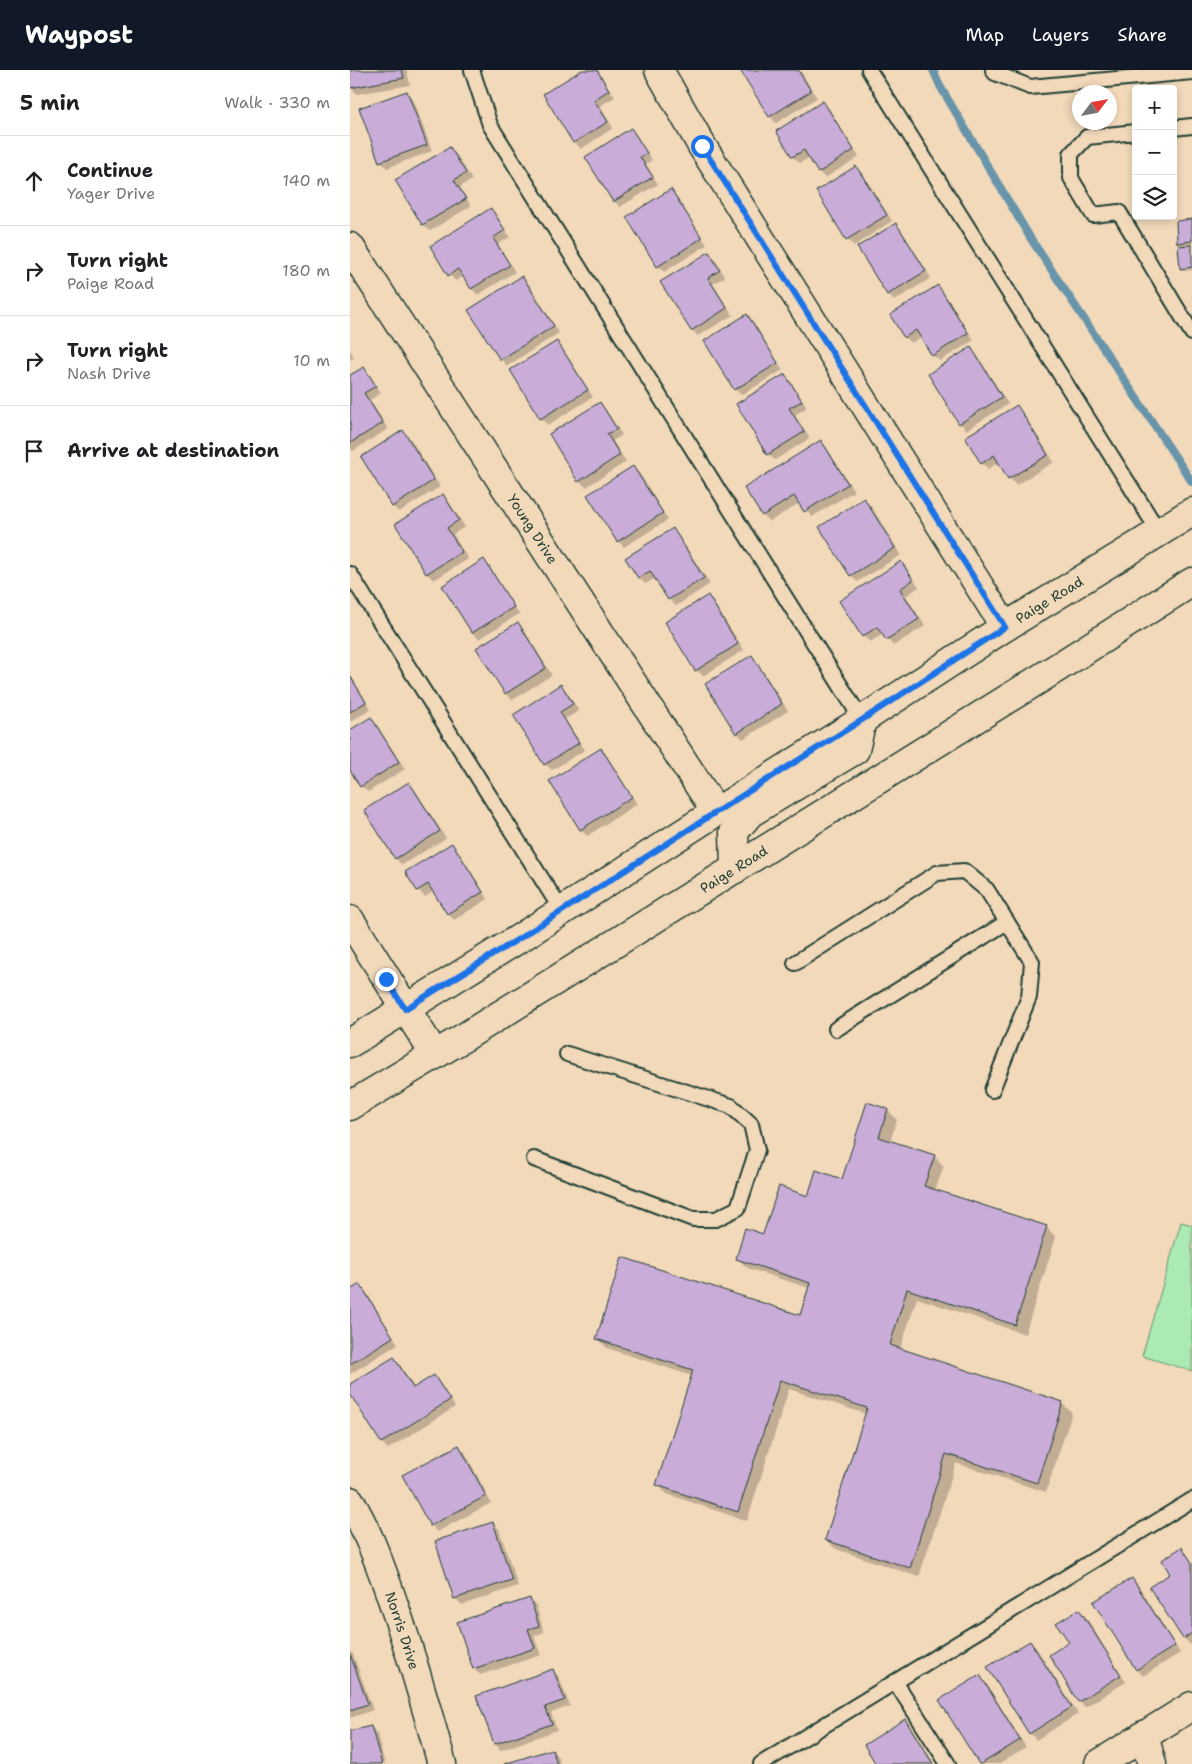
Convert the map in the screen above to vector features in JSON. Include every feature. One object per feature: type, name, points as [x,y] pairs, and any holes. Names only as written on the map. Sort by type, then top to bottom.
[{"type":"main road","points":[[659,70],[702,146],[1005,627]]},
{"type":"main road","name":"Young Drive","points":[[350,247],[716,812]]},
{"type":"main road","name":"Paige Road","points":[[350,1043],[562,911],[1005,627],[1175,522]]},
{"type":"main road","name":"Paige Road","points":[[350,1106],[735,869],[1192,582]]},
{"type":"main road","points":[[735,869],[734,832],[750,813],[855,750],[862,720]]},
{"type":"main road","points":[[350,920],[435,1055]]},
{"type":"main road","name":"Norris Drive","points":[[350,1501],[380,1562],[413,1660],[442,1764]]},
{"type":"main road","points":[[1099,1764],[1192,1706]]},
{"type":"main road","points":[[1144,1735],[1152,1764]]},
{"type":"lane","points":[[472,70],[490,125],[862,720]]},
{"type":"lane","points":[[868,70],[1175,522]]},
{"type":"lane","points":[[993,70],[996,74],[1030,87],[1192,72]]},
{"type":"lane","points":[[1177,128],[1192,126]]},
{"type":"lane","points":[[1132,132],[1088,137],[1071,154],[1070,178],[1093,215],[1119,212],[1192,333]]},
{"type":"lane","points":[[350,574],[562,911]]},
{"type":"lane","points":[[795,963],[937,873],[964,871],[987,890],[1032,962],[1029,997],[992,1090]]},
{"type":"lane","points":[[836,1030],[1007,922]]},
{"type":"lane","points":[[534,1159],[693,1219],[716,1218],[738,1208],[757,1150],[751,1124],[731,1106],[567,1054]]},
{"type":"lane","points":[[762,1764],[1192,1500]]},
{"type":"lane","points":[[896,1683],[948,1764]]},
{"type":"green space","points":[[1181,1222],[1192,1225],[1192,1371],[1142,1356]]},
{"type":"building","points":[[350,70],[402,70],[404,78],[350,88]]},
{"type":"building","points":[[582,70],[597,70],[609,90],[594,100],[608,122],[573,143],[543,94]]},
{"type":"building","points":[[740,70],[798,70],[811,91],[769,117]]},
{"type":"building","points":[[407,91],[427,145],[379,162],[359,108]]},
{"type":"building","points":[[823,101],[854,150],[818,173],[804,150],[792,157],[776,131]]},
{"type":"building","points":[[631,128],[647,153],[640,157],[653,177],[613,202],[585,157]]},
{"type":"building","points":[[450,147],[466,173],[454,180],[466,199],[422,225],[395,180]]},
{"type":"building","points":[[856,166],[887,215],[846,240],[816,191]]},
{"type":"building","points":[[671,189],[702,238],[657,267],[626,217]]},
{"type":"building","points":[[491,208],[505,230],[493,238],[510,265],[471,289],[458,269],[448,276],[430,246]]},
{"type":"building","points":[[1192,219],[1192,241],[1177,243],[1176,221]]},
{"type":"building","points":[[896,223],[926,271],[887,295],[857,247]]},
{"type":"building","points":[[1192,245],[1192,267],[1180,269],[1178,246]]},
{"type":"building","points":[[709,252],[720,270],[708,278],[727,308],[691,331],[660,282]]},
{"type":"building","points":[[522,276],[554,326],[500,360],[468,310]]},
{"type":"building","points":[[938,285],[968,333],[932,356],[916,330],[904,338],[890,315]]},
{"type":"building","points":[[747,314],[778,363],[734,390],[704,341]]},
{"type":"building","points":[[557,341],[588,390],[540,419],[510,370]]},
{"type":"building","points":[[971,347],[1002,397],[959,424],[928,374]]},
{"type":"building","points":[[364,367],[376,386],[364,393],[383,423],[350,443],[350,375]]},
{"type":"building","points":[[785,374],[802,401],[789,408],[804,432],[767,455],[736,404]]},
{"type":"building","points":[[600,402],[617,429],[607,434],[620,455],[578,482],[549,434]]},
{"type":"building","points":[[1017,405],[1048,455],[1008,479],[994,455],[981,464],[965,437]]},
{"type":"building","points":[[403,430],[434,480],[392,507],[361,457]]},
{"type":"building","points":[[821,440],[848,484],[804,512],[794,496],[762,516],[744,488]]},
{"type":"building","points":[[633,466],[663,513],[617,542],[587,495]]},
{"type":"building","points":[[443,494],[459,520],[447,528],[462,552],[426,574],[395,524]]},
{"type":"building","points":[[864,498],[895,548],[850,576],[819,527]]},
{"type":"building","points":[[673,528],[704,578],[668,600],[650,571],[638,578],[625,558]]},
{"type":"building","points":[[484,559],[514,607],[472,633],[442,586]]},
{"type":"building","points":[[901,561],[913,580],[900,589],[919,619],[886,640],[877,627],[862,637],[839,601]]},
{"type":"building","points":[[708,595],[738,644],[695,671],[665,622]]},
{"type":"building","points":[[518,622],[546,668],[505,694],[476,648]]},
{"type":"building","points":[[752,655],[782,704],[736,734],[705,684]]},
{"type":"building","points":[[350,676],[366,702],[350,712]]},
{"type":"building","points":[[561,684],[573,704],[560,712],[579,743],[544,765],[513,715]]},
{"type":"building","points":[[371,717],[399,762],[360,787],[350,770],[350,730]]},
{"type":"building","points":[[601,748],[632,797],[580,830],[549,781]]},
{"type":"building","points":[[409,782],[440,831],[395,859],[364,810]]},
{"type":"building","points":[[452,843],[483,892],[447,914],[428,884],[417,891],[405,872]]},
{"type":"building","points":[[867,1102],[888,1109],[879,1137],[935,1155],[924,1186],[1047,1226],[1015,1325],[907,1289],[890,1345],[1063,1402],[1037,1483],[946,1454],[910,1568],[825,1540],[867,1408],[780,1380],[738,1512],[656,1485],[693,1370],[596,1339],[622,1257],[800,1315],[810,1283],[736,1259],[745,1228],[763,1234],[779,1186],[808,1196],[816,1170],[842,1179]]},
{"type":"building","points":[[360,1284],[393,1337],[350,1364],[350,1290]]},
{"type":"building","points":[[394,1357],[413,1388],[434,1375],[450,1400],[381,1443],[350,1394],[350,1384]]},
{"type":"building","points":[[459,1445],[486,1496],[430,1526],[402,1475]]},
{"type":"building","points":[[493,1522],[512,1580],[454,1599],[435,1541]]},
{"type":"building","points":[[1182,1547],[1192,1563],[1192,1633],[1183,1639],[1149,1587],[1170,1574],[1162,1560]]},
{"type":"building","points":[[1132,1578],[1175,1646],[1136,1670],[1093,1602]]},
{"type":"building","points":[[530,1598],[539,1626],[528,1629],[535,1648],[473,1669],[457,1622]]},
{"type":"building","points":[[1079,1609],[1121,1675],[1078,1702],[1049,1655],[1069,1642],[1056,1623]]},
{"type":"building","points":[[1030,1641],[1072,1707],[1029,1734],[987,1667]]},
{"type":"building","points":[[350,1654],[368,1704],[350,1710]]},
{"type":"building","points":[[553,1669],[565,1700],[545,1707],[552,1724],[494,1744],[476,1696]]},
{"type":"building","points":[[980,1675],[1020,1740],[979,1764],[939,1700]]},
{"type":"building","points":[[905,1719],[933,1764],[876,1764],[864,1745]]},
{"type":"building","points":[[371,1726],[382,1764],[350,1764],[350,1731]]},
{"type":"building","points":[[552,1749],[557,1764],[504,1764]]},
{"type":"waterway","points":[[933,70],[940,86],[1031,239],[1192,482]]},
{"type":"route","points":[[386,979],[405,1009],[520,938],[1005,627],[702,146]]}]
